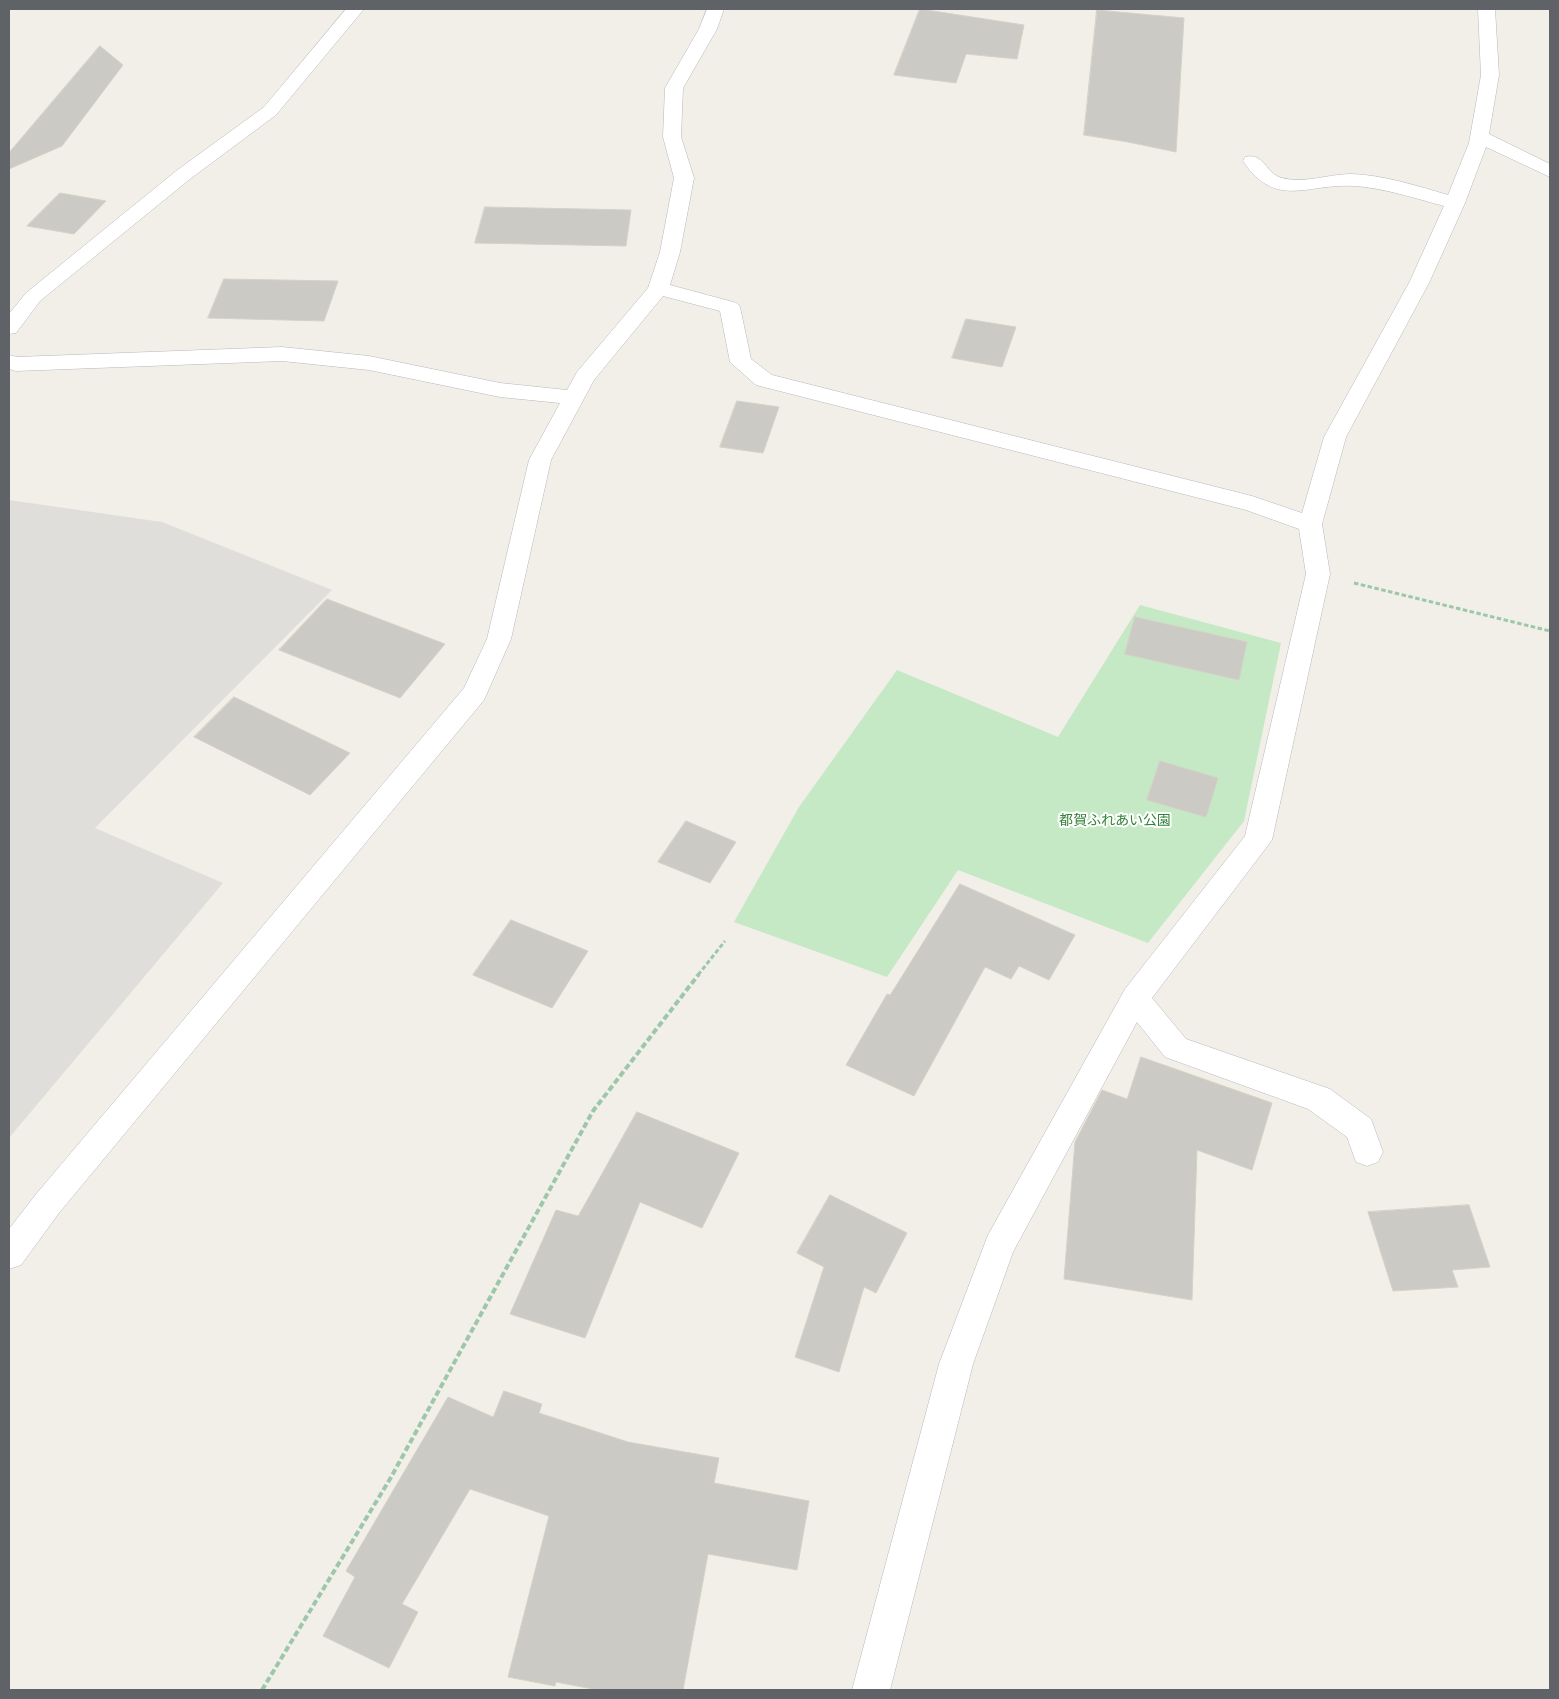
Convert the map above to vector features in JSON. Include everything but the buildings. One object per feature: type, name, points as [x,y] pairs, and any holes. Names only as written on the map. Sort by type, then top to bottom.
[{"type":"street","points":[[9,328],[33,297],[183,175],[270,110],[355,9]]},
{"type":"street","points":[[9,1254],[48,1203],[475,694],[499,639],[540,460],[585,378],[658,289],[670,252],[684,178],[672,137],[674,88],[708,29],[715,9]]},
{"type":"street","points":[[871,1690],[956,1364],[999,1246],[1135,998],[1258,840],[1318,574],[1310,524],[1335,437],[1419,283],[1455,203],[1480,137],[1490,75],[1487,9]]},
{"type":"street","points":[[1480,137],[1550,171]]},
{"type":"street","points":[[1252,160],[1262,175],[1276,183],[1294,185],[1352,180],[1378,183],[1455,203]]},
{"type":"street","points":[[658,289],[681,293],[730,308],[741,362],[764,380],[1252,504],[1310,524]]},
{"type":"street","points":[[9,362],[26,364],[282,354],[369,363],[500,390],[573,397]]},
{"type":"street","points":[[1135,998],[1176,1048],[1319,1099],[1360,1129],[1367,1152]]},
{"type":"path","points":[[1318,574],[1550,631]]},
{"type":"path","points":[[262,1690],[390,1479],[593,1111],[725,941]]},
{"type":"shaded area","points":[[9,500],[162,522],[332,590],[95,828],[223,883],[9,1138]]},
{"type":"green space","name":"都賀ふれあい公園","points":[[1140,605],[1281,643],[1244,821],[1148,943],[958,870],[887,977],[734,922],[799,807],[897,670],[1058,737]]}]
